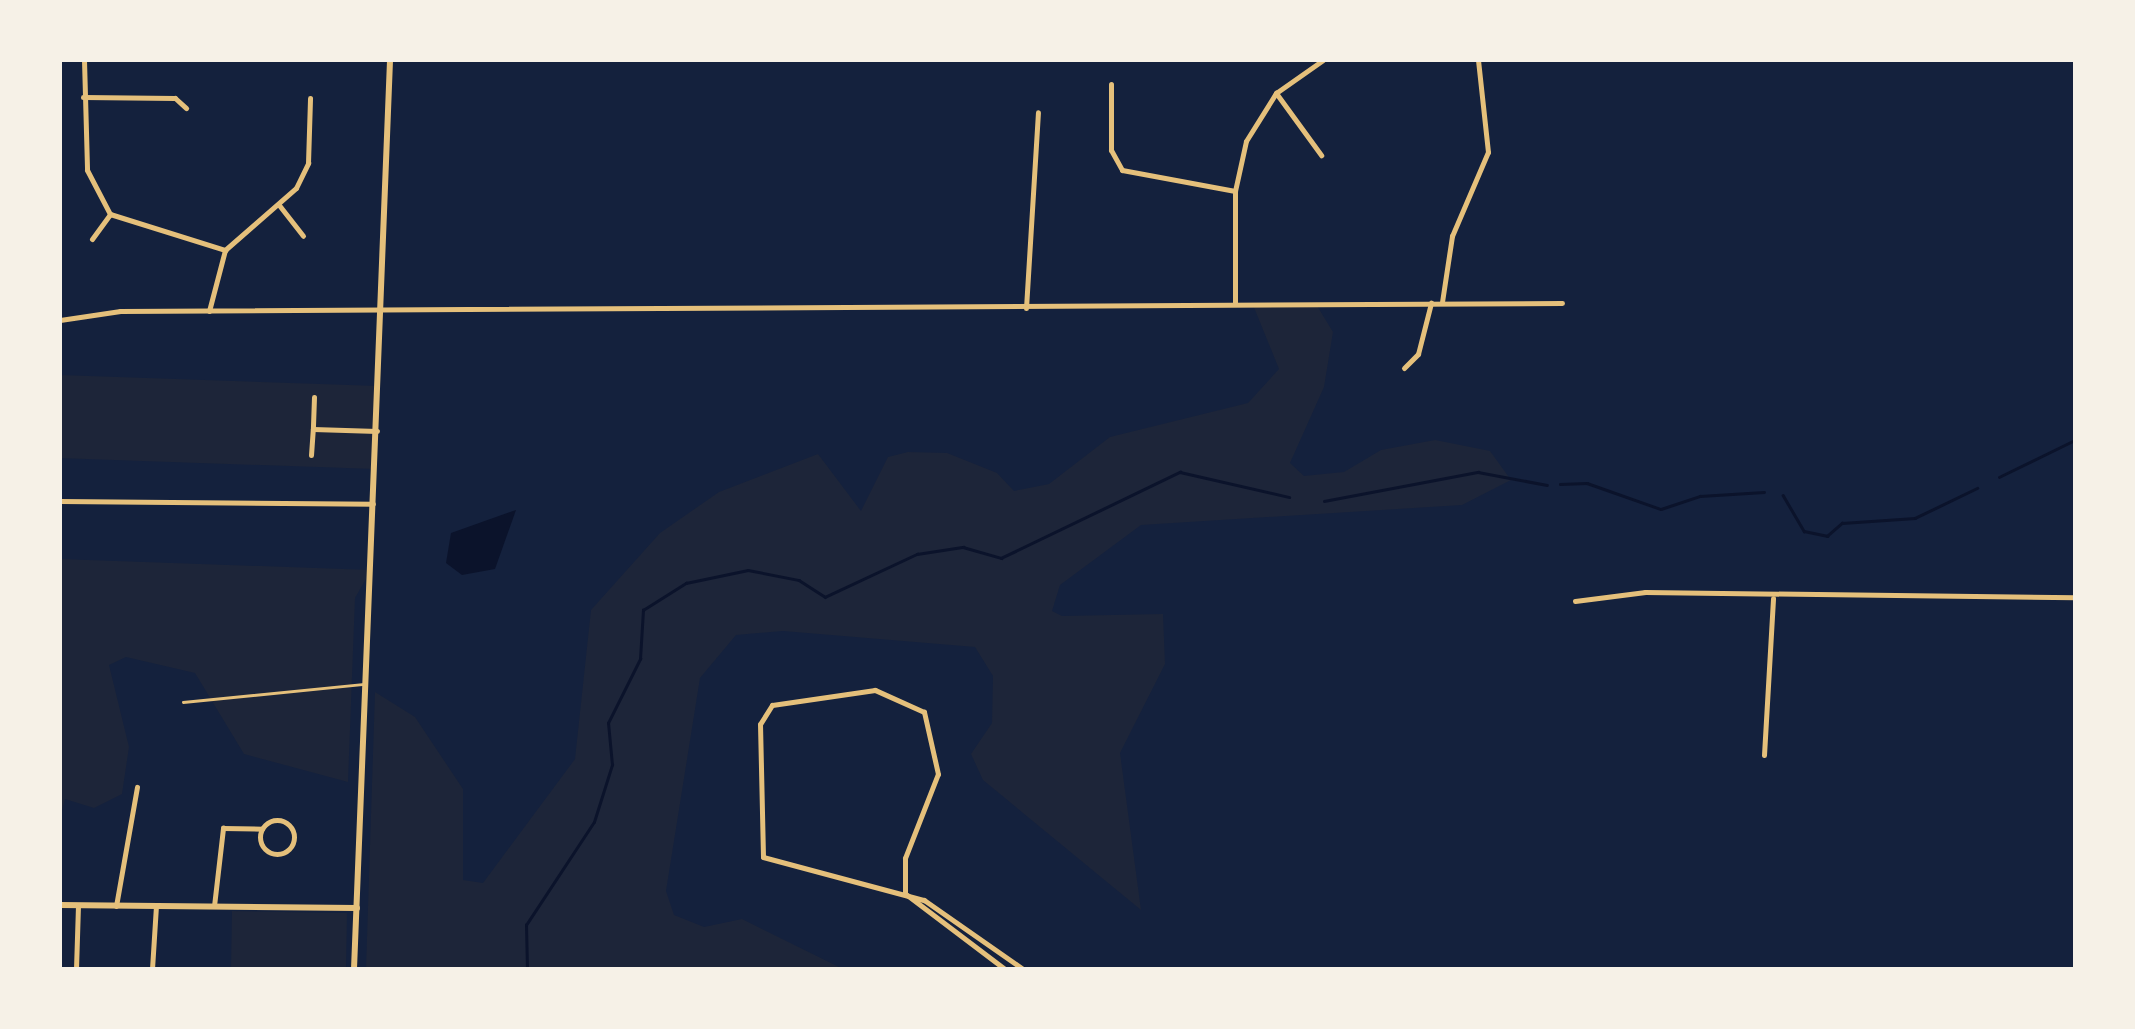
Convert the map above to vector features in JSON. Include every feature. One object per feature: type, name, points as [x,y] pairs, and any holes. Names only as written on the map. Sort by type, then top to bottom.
[{"type":"street","points":[[84,60],[87,170],[110,214],[225,250]]},
{"type":"street","points":[[354,969],[390,60]]},
{"type":"street","points":[[1235,304],[1235,192],[1246,141],[1276,93],[1323,60]]},
{"type":"street","points":[[1442,302],[1452,236],[1488,152],[1478,60]]},
{"type":"street","points":[[1111,84],[1111,150],[1122,170],[1235,192]]},
{"type":"street","points":[[1276,93],[1322,155]]},
{"type":"street","points":[[84,97],[175,98],[186,108]]},
{"type":"street","points":[[209,311],[225,250],[279,205],[308,163],[310,98]]},
{"type":"street","points":[[1026,308],[1038,112]]},
{"type":"street","points":[[279,205],[303,236]]},
{"type":"street","points":[[92,239],[110,214]]},
{"type":"street","points":[[1404,368],[1418,354],[1431,302]]},
{"type":"street","points":[[60,320],[209,311],[382,316],[1562,303]]},
{"type":"street","points":[[312,454],[314,397]]},
{"type":"street","points":[[313,429],[376,431]]},
{"type":"street","points":[[60,502],[374,504]]},
{"type":"street","points":[[1575,601],[1645,592],[1773,598],[2075,596]]},
{"type":"street","points":[[1764,755],[1773,598]]},
{"type":"street","points":[[905,893],[904,858],[938,774],[924,712],[875,690],[784,701],[760,724],[762,857],[905,893],[1024,969]]},
{"type":"street","points":[[116,906],[136,787]]},
{"type":"street","points":[[214,906],[223,828],[262,829],[286,824],[290,848],[270,852],[262,829]]},
{"type":"street","points":[[905,893],[1005,969]]},
{"type":"street","points":[[60,905],[357,908]]},
{"type":"street","points":[[76,969],[78,906]]},
{"type":"street","points":[[152,969],[156,906]]},
{"type":"street","points":[[994,962],[1002,953]]},
{"type":"lane","points":[[183,702],[366,684]]},
{"type":"shaded area","points":[[1316,304],[1333,332],[1324,387],[1290,463],[1304,476],[1344,472],[1381,450],[1435,440],[1490,451],[1511,480],[1462,505],[1141,525],[1060,585],[1052,611],[1062,616],[1163,614],[1165,664],[1120,753],[1141,910],[983,780],[971,754],[992,723],[993,676],[975,647],[783,631],[736,635],[700,678],[666,891],[674,915],[704,927],[742,919],[843,969],[366,969],[375,692],[415,717],[463,789],[463,880],[483,883],[575,759],[591,610],[660,533],[719,492],[818,454],[861,511],[888,457],[908,452],[947,453],[997,473],[1014,491],[1049,484],[1110,437],[1248,403],[1279,369],[1253,305]]},
{"type":"shaded area","points":[[60,375],[378,386],[375,469],[60,458]]},
{"type":"shaded area","points":[[516,510],[495,569],[462,575],[446,563],[451,533]]},
{"type":"shaded area","points":[[60,559],[371,570],[355,598],[348,782],[244,754],[195,673],[126,657],[109,665],[129,747],[122,794],[94,808],[65,799],[60,819]]},
{"type":"shaded area","points":[[232,911],[347,913],[346,969],[231,969]]},
{"type":"waterway","points":[[1999,477],[2075,440]]},
{"type":"waterway","points":[[527,969],[526,925],[594,822],[612,765],[608,723],[640,659],[643,610],[686,583],[748,570],[799,580],[825,597],[917,554],[963,547],[1001,558],[1180,472],[1289,497]]},
{"type":"waterway","points":[[1324,501],[1478,472],[1547,485]]},
{"type":"waterway","points":[[1560,484],[1587,483],[1661,509],[1700,496],[1764,492]]},
{"type":"waterway","points":[[1783,495],[1804,531],[1827,536],[1842,523],[1915,518],[1977,488]]}]
